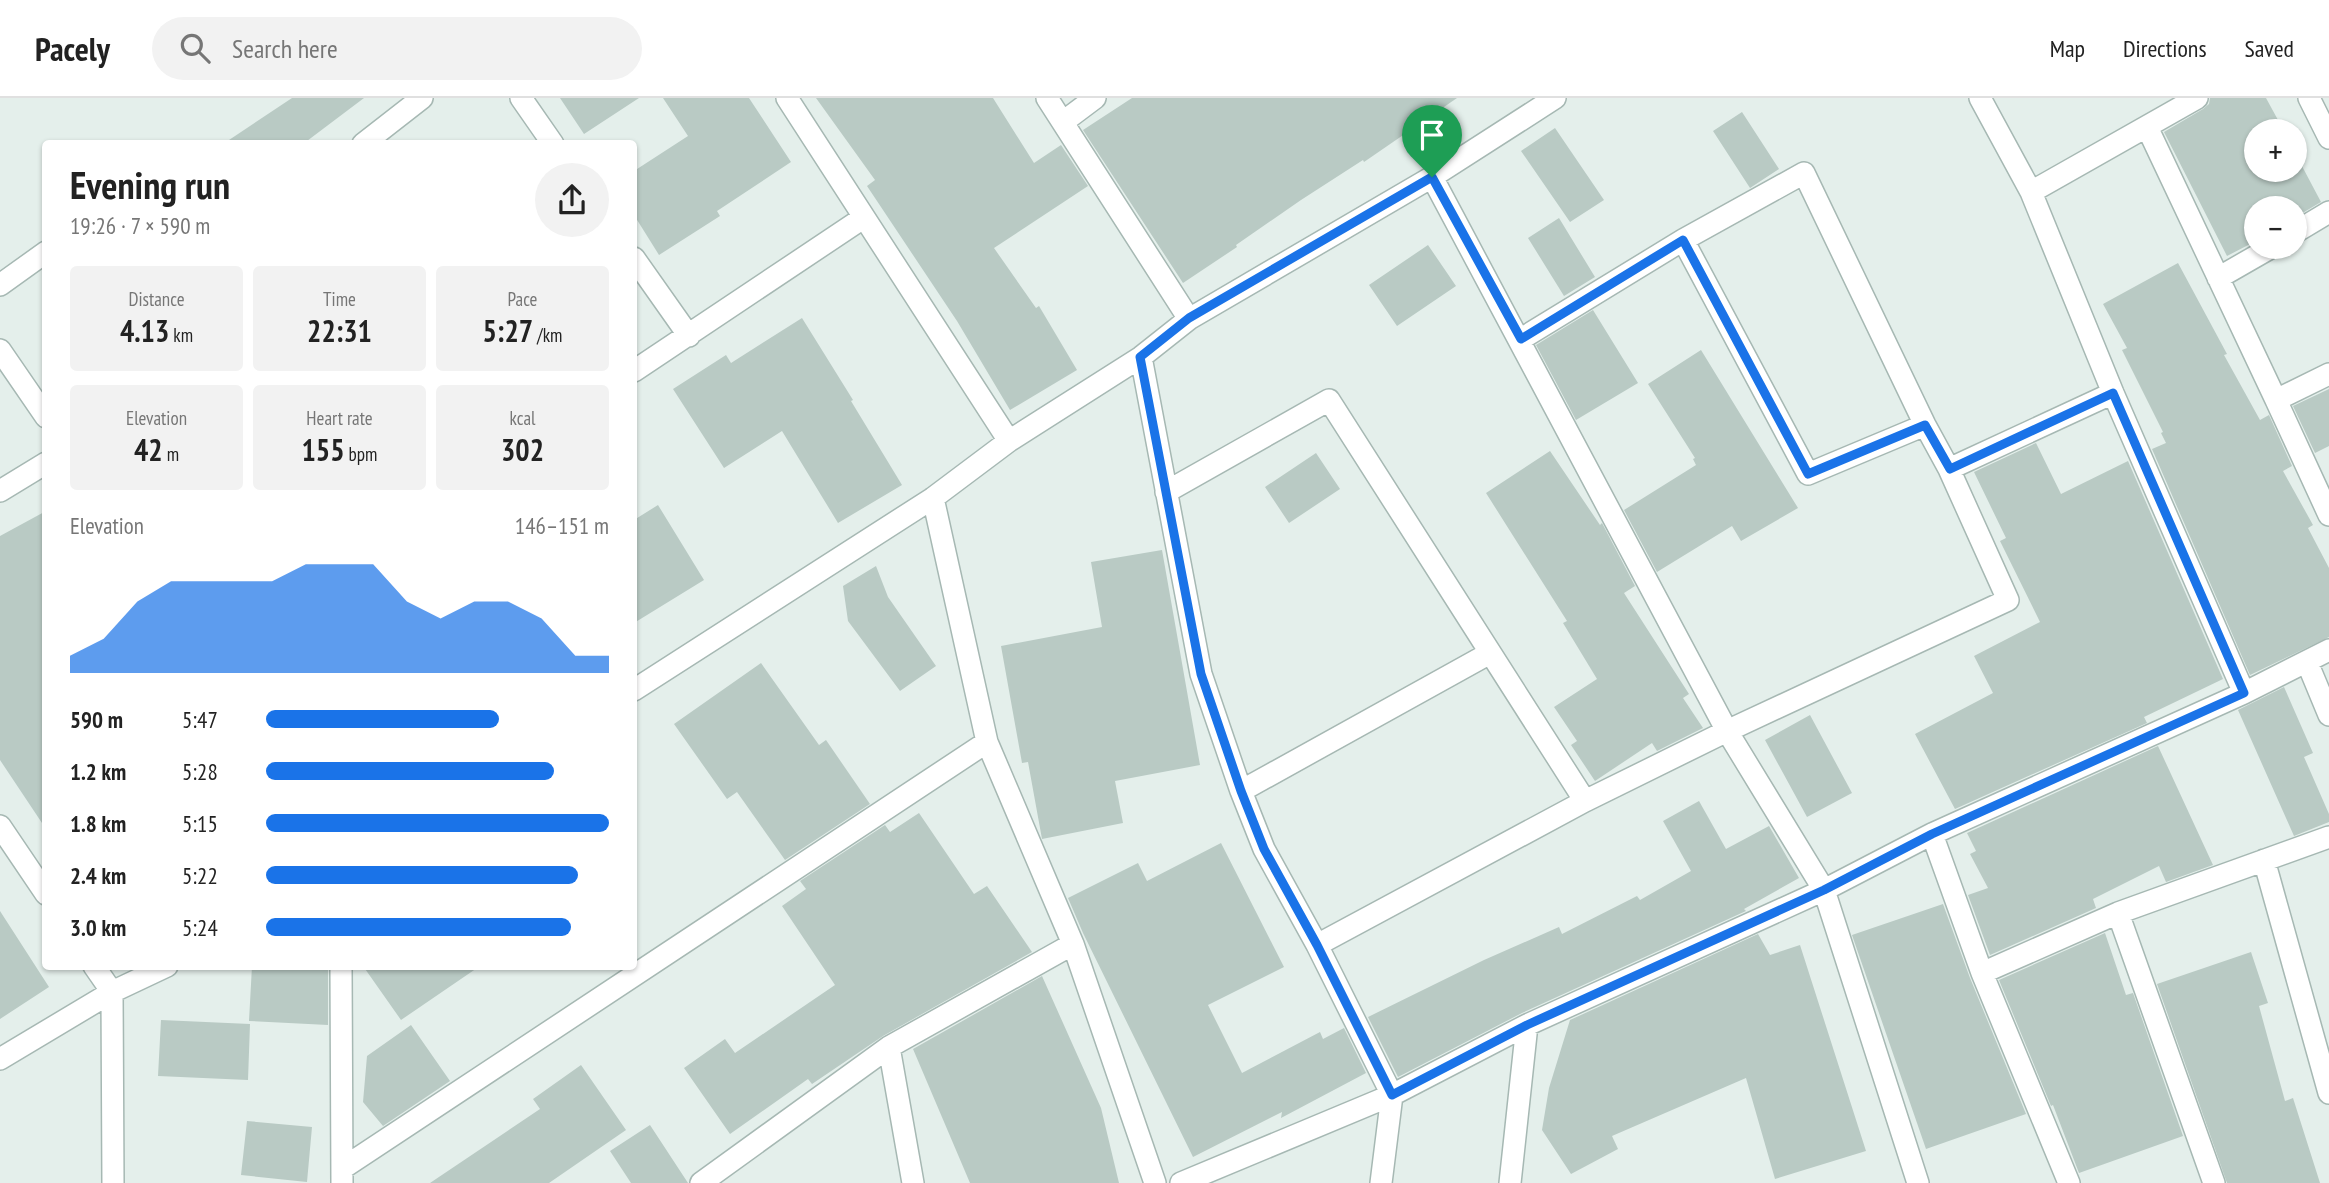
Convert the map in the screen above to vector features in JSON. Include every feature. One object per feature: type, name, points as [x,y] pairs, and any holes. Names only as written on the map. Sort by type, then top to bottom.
[{"type":"street","points":[[368,140],[422,98]]},
{"type":"street","points":[[521,98],[550,140]]},
{"type":"street","points":[[787,98],[1009,441]]},
{"type":"street","points":[[1047,98],[1189,318]]},
{"type":"street","points":[[1063,122],[1096,98]]},
{"type":"street","points":[[637,688],[933,498],[1009,441],[1140,357],[1189,318],[1432,177],[1555,98]]},
{"type":"street","points":[[1980,98],[2031,192],[2113,393],[2244,693]]},
{"type":"street","points":[[2031,192],[2197,98]]},
{"type":"street","points":[[2309,98],[2329,138]]},
{"type":"street","points":[[2147,127],[2329,515]]},
{"type":"street","points":[[1317,945],[1585,801],[1727,731],[2008,600],[1950,469],[1925,425],[1804,173],[1683,240],[1521,339]]},
{"type":"street","points":[[1432,177],[1521,339],[1727,731],[1824,890],[1918,1183]]},
{"type":"street","points":[[2307,225],[2329,212]]},
{"type":"street","points":[[637,369],[863,218]]},
{"type":"street","points":[[1683,240],[1808,474],[1925,425]]},
{"type":"street","points":[[0,285],[42,255]]},
{"type":"street","points":[[2218,278],[2251,259]]},
{"type":"street","points":[[637,262],[689,336]]},
{"type":"street","points":[[0,350],[42,411]]},
{"type":"street","points":[[1140,357],[1201,674],[1264,849],[1317,945],[1392,1095],[1381,1183]]},
{"type":"street","points":[[2276,400],[2329,374]]},
{"type":"street","points":[[1950,469],[2113,393]]},
{"type":"street","points":[[1166,492],[1329,400],[1585,801]]},
{"type":"street","points":[[0,491],[42,465]]},
{"type":"street","points":[[933,498],[987,742],[1073,944],[1155,1183]]},
{"type":"street","points":[[1181,1183],[1392,1095],[1527,1025],[1824,890],[1932,834],[2244,693],[2329,650]]},
{"type":"street","points":[[1241,791],[1490,653]]},
{"type":"street","points":[[2307,662],[2329,715]]},
{"type":"street","points":[[343,1176],[987,742]]},
{"type":"street","points":[[0,827],[42,888]]},
{"type":"street","points":[[1932,834],[1982,972],[2069,1183]]},
{"type":"street","points":[[1982,972],[2118,913],[2329,837]]},
{"type":"street","points":[[2264,860],[2329,1093]]},
{"type":"street","points":[[2118,913],[2214,1183]]},
{"type":"street","points":[[712,1180],[890,1047],[1073,944]]},
{"type":"street","points":[[97,970],[112,992],[113,1183]]},
{"type":"street","points":[[0,1059],[112,992],[159,970]]},
{"type":"street","points":[[341,970],[343,1176]]},
{"type":"street","points":[[1510,1183],[1527,1025]]},
{"type":"street","points":[[890,1047],[913,1183]]},
{"type":"building","points":[[292,98],[364,98],[308,140],[229,140]]},
{"type":"building","points":[[560,98],[639,98],[584,134]]},
{"type":"building","points":[[663,98],[749,98],[791,162],[717,211],[720,216],[659,255],[637,220],[637,169],[688,136]]},
{"type":"building","points":[[816,98],[993,98],[1034,163],[1061,145],[1088,186],[994,248],[1036,308],[1039,306],[1077,370],[1010,410],[957,321],[867,186],[875,180]]},
{"type":"building","points":[[1132,98],[1457,98],[1364,162],[1363,160],[1301,200],[1183,283],[1083,130]]},
{"type":"building","points":[[2210,98],[2266,98],[2277,119],[2244,119],[2244,182],[2307,182],[2307,176],[2321,202],[2307,210],[2307,196],[2244,196],[2244,247],[2227,256],[2164,132],[2209,104]]},
{"type":"building","points":[[1742,112],[1779,169],[1750,188],[1713,131]]},
{"type":"building","points":[[1555,128],[1604,200],[1570,222],[1521,151]]},
{"type":"building","points":[[1559,218],[1595,277],[1564,296],[1528,238]]},
{"type":"building","points":[[1428,245],[1456,286],[1397,326],[1369,285]]},
{"type":"building","points":[[2178,263],[2260,420],[2269,415],[2292,466],[2283,471],[2313,525],[2308,528],[2329,568],[2329,637],[2250,675],[2152,449],[2166,443],[2161,433],[2163,432],[2122,350],[2127,348],[2103,304]]},
{"type":"building","points":[[1593,310],[1638,383],[1576,420],[1536,345]]},
{"type":"building","points":[[802,318],[902,485],[838,523],[782,431],[724,468],[673,389],[726,355],[731,363]]},
{"type":"building","points":[[1701,350],[1798,508],[1741,541],[1732,526],[1657,572],[1624,510],[1696,465],[1693,459],[1695,458],[1648,384]]},
{"type":"building","points":[[2329,389],[2329,446],[2315,453],[2293,406]]},
{"type":"building","points":[[2036,443],[2061,494],[2128,461],[2223,679],[2144,717],[2147,723],[1955,809],[1915,734],[1993,693],[1974,656],[2040,622],[2000,541],[2006,538],[1974,472]]},
{"type":"building","points":[[1550,451],[1600,525],[1602,523],[1635,586],[1624,593],[1689,694],[1683,698],[1703,728],[1657,751],[1652,743],[1595,781],[1571,745],[1577,741],[1554,707],[1597,679],[1563,623],[1567,621],[1486,493]]},
{"type":"building","points":[[1316,453],[1340,489],[1289,523],[1265,487]]},
{"type":"building","points":[[658,505],[704,580],[637,621],[637,518]]},
{"type":"building","points":[[42,513],[42,823],[0,760],[0,536]]},
{"type":"building","points":[[1162,550],[1200,765],[1115,781],[1123,823],[1042,839],[1028,762],[1022,763],[1001,646],[1102,627],[1091,562]]},
{"type":"building","points":[[876,566],[888,597],[936,666],[900,691],[848,621],[843,586]]},
{"type":"building","points":[[761,663],[819,745],[826,740],[870,804],[785,860],[737,792],[727,799],[674,724]]},
{"type":"building","points":[[2284,687],[2313,753],[2304,757],[2329,814],[2329,822],[2294,836],[2238,710]]},
{"type":"building","points":[[1810,715],[1852,793],[1807,817],[1765,740]]},
{"type":"building","points":[[2158,746],[2213,865],[2166,882],[2159,866],[2093,899],[2096,908],[1990,955],[1968,895],[1988,888],[1970,854],[1976,851],[1967,833]]},
{"type":"building","points":[[1699,801],[1726,849],[1769,826],[1799,878],[1744,909],[1746,911],[1522,1013],[1398,1077],[1368,1017],[1484,960],[1559,927],[1562,934],[1637,896],[1640,900],[1691,871],[1663,821]]},
{"type":"building","points":[[919,813],[974,894],[987,886],[1032,952],[883,1036],[812,1084],[808,1079],[730,1134],[684,1068],[725,1039],[735,1053],[835,985],[782,906],[806,889],[800,881],[885,825],[890,832]]},
{"type":"building","points":[[1221,843],[1284,967],[1208,1005],[1242,1073],[1320,1032],[1323,1039],[1344,1028],[1366,1073],[1281,1118],[1282,1112],[1193,1157],[1068,898],[1138,863],[1147,881]]},
{"type":"building","points":[[1943,904],[2026,1114],[1926,1149],[1852,935]]},
{"type":"building","points":[[0,911],[49,987],[0,1019]]},
{"type":"building","points":[[2105,933],[2126,995],[2133,993],[2183,1136],[2079,1173],[1999,980]]},
{"type":"building","points":[[1758,934],[1770,955],[1800,945],[1866,1151],[1775,1179],[1746,1078],[1612,1136],[1618,1149],[1571,1174],[1542,1130],[1549,1088],[1570,1020]]},
{"type":"building","points":[[2251,952],[2268,1003],[2259,1006],[2285,1101],[2293,1098],[2320,1183],[2227,1183],[2157,984]]},
{"type":"building","points":[[252,970],[328,970],[328,1025],[249,1021]]},
{"type":"building","points":[[366,970],[474,970],[401,1020]]},
{"type":"building","points":[[1042,976],[1101,1108],[1119,1183],[970,1183],[913,1049]]},
{"type":"building","points":[[161,1020],[250,1024],[248,1080],[158,1076]]},
{"type":"building","points":[[411,1025],[450,1081],[383,1126],[363,1102],[367,1056]]},
{"type":"building","points":[[581,1065],[626,1130],[549,1183],[430,1183],[540,1109],[533,1099]]},
{"type":"building","points":[[247,1121],[312,1127],[307,1182],[241,1175]]},
{"type":"building","points":[[650,1125],[688,1183],[631,1183],[610,1151]]},
{"type":"route","points":[[1432,177],[1521,339],[1683,240],[1808,474],[1925,425],[1950,469],[2113,393],[2244,693],[1932,834],[1824,890],[1527,1025],[1392,1095],[1317,945],[1264,849],[1201,674],[1140,357],[1189,318],[1432,177]]}]
